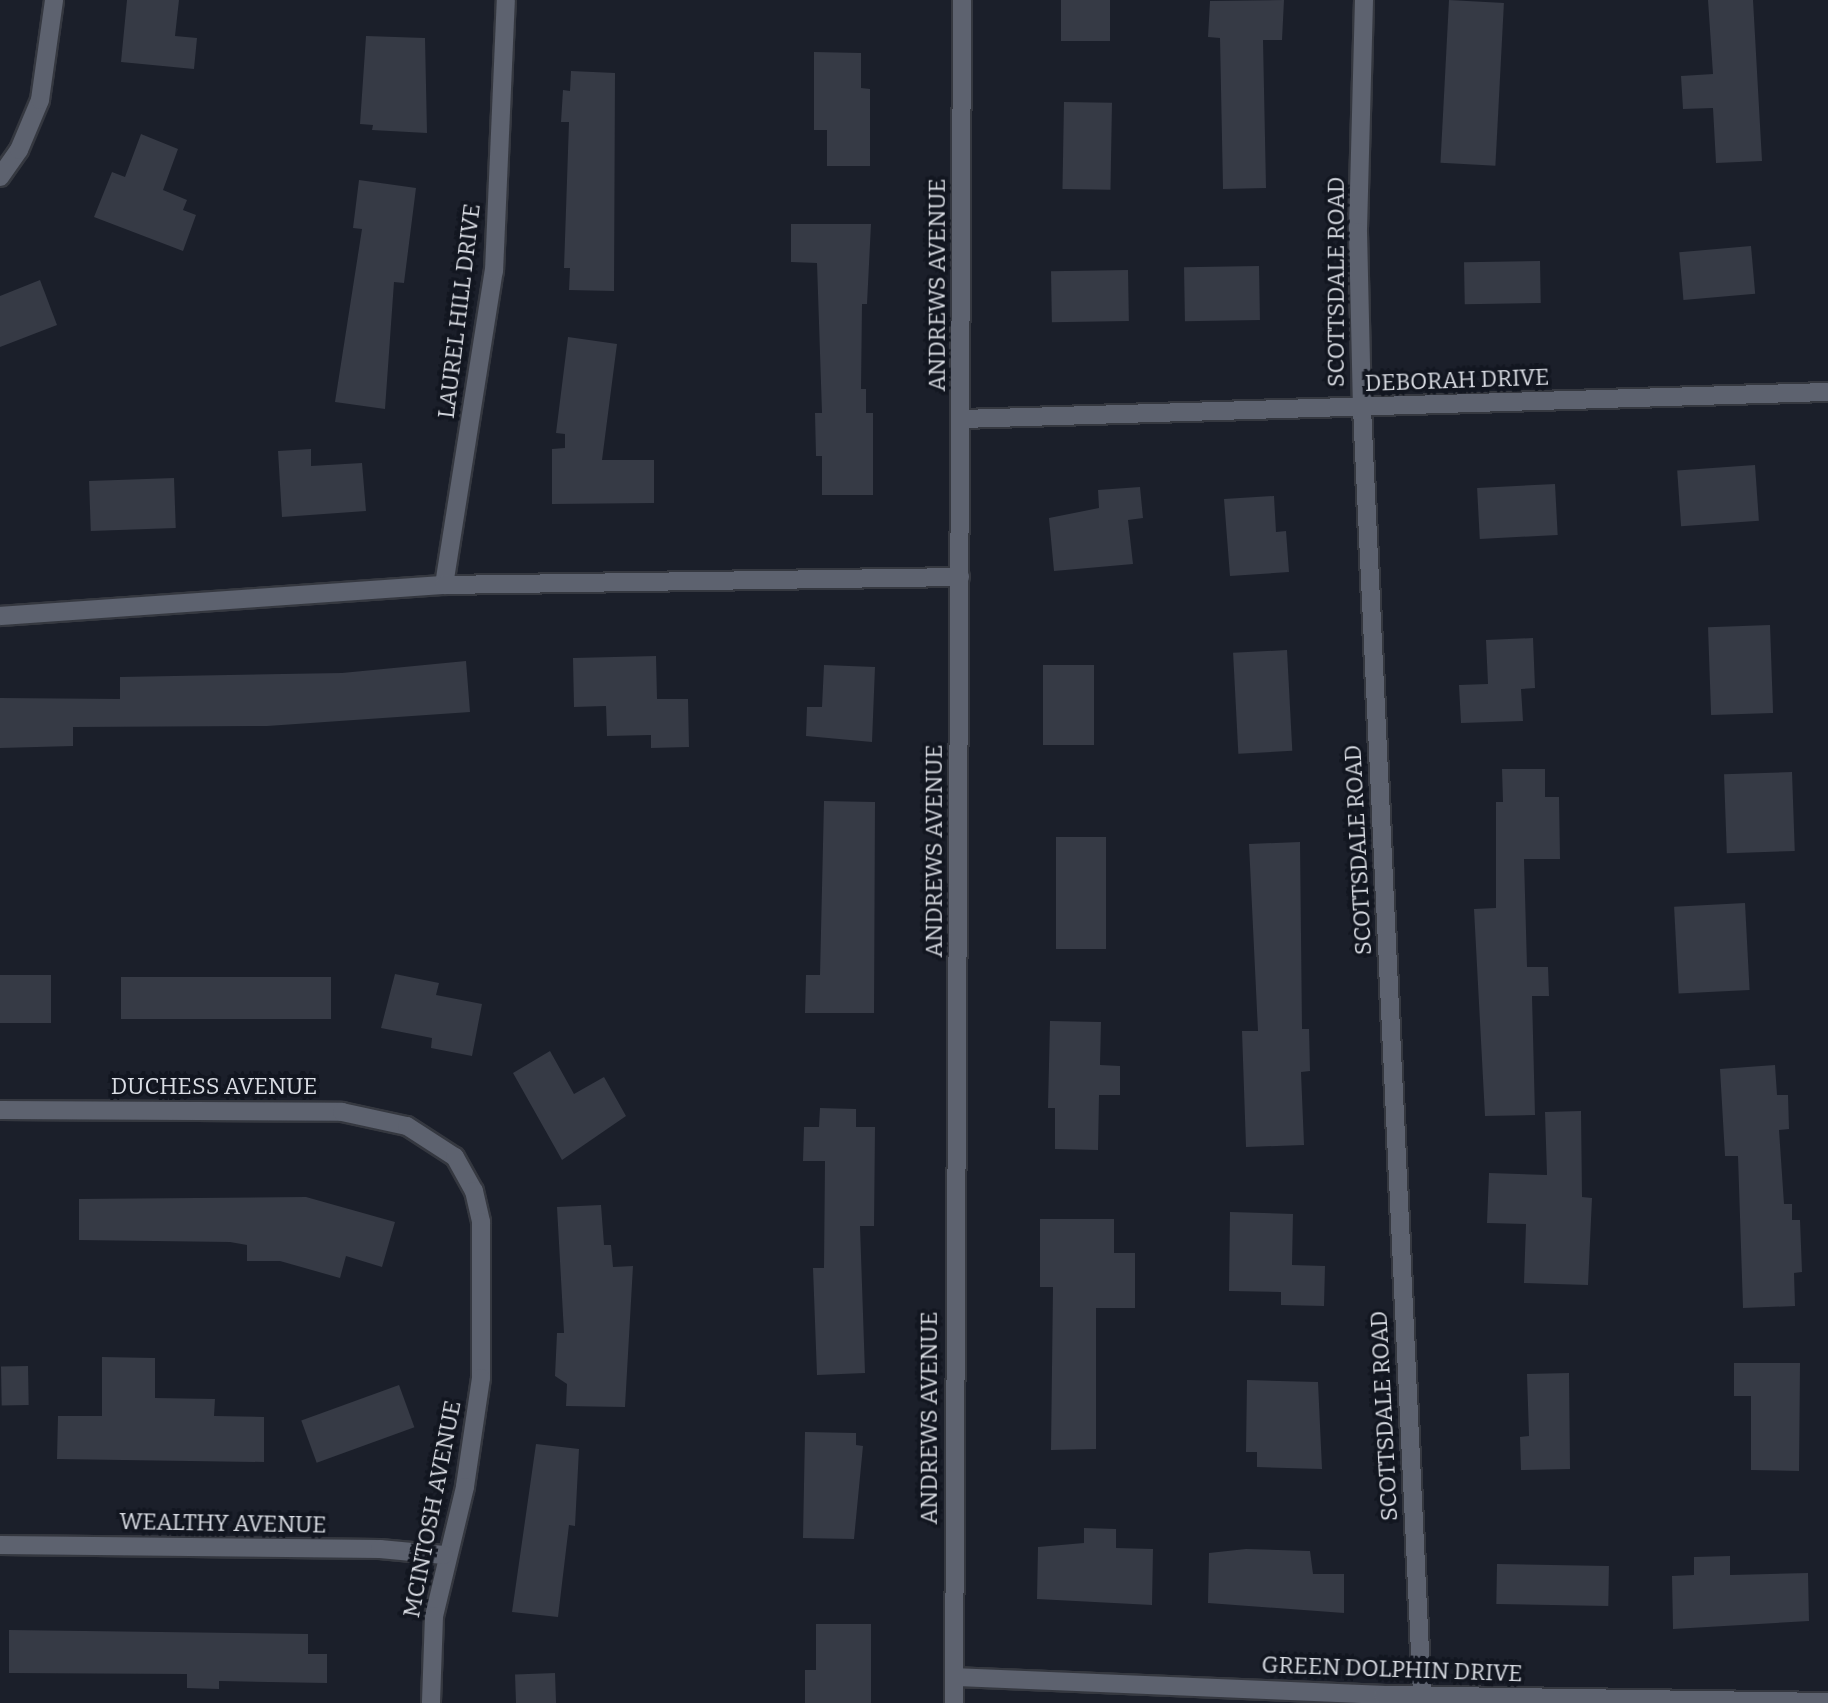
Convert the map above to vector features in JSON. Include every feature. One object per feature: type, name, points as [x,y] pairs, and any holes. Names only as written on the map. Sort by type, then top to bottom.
[{"type":"street","points":[[0,177],[19,150],[40,100],[54,0]]},
{"type":"street","name":"LAUREL HILL DRIVE","points":[[444,585],[494,271],[506,0]]},
{"type":"street","name":"ANDREWS AVENUE","points":[[954,1703],[962,0]]},
{"type":"street","name":"SCOTTSDALE ROAD","points":[[1364,0],[1358,232],[1362,408],[1422,1696]]},
{"type":"street","name":"DEBORAH DRIVE","points":[[962,419],[1828,393]]},
{"type":"street","points":[[0,616],[444,585],[960,577]]},
{"type":"street","name":"DUCHESS AVENUE","points":[[0,1110],[342,1112],[388,1120],[424,1135]]},
{"type":"street","name":"MCINTOSH AVENUE","points":[[424,1135],[455,1157],[474,1191],[481,1222],[483,1333],[477,1422],[444,1555],[434,1616],[431,1703]]},
{"type":"street","name":"WEALTHY AVENUE","points":[[0,1545],[380,1549],[444,1555]]},
{"type":"street","name":"GREEN DOLPHIN DRIVE","points":[[955,1677],[1422,1696],[1828,1702]]},
{"type":"building","points":[[127,0],[179,0],[175,36],[197,38],[194,69],[121,62]]},
{"type":"building","points":[[1061,0],[1110,0],[1110,41],[1061,41]]},
{"type":"building","points":[[1284,0],[1282,40],[1263,40],[1266,188],[1223,189],[1220,38],[1208,37],[1210,1]]},
{"type":"building","points":[[1449,0],[1504,3],[1495,166],[1440,163]]},
{"type":"building","points":[[1708,0],[1753,0],[1762,161],[1716,163],[1713,108],[1683,109],[1681,76],[1713,74]]},
{"type":"building","points":[[366,36],[425,38],[427,133],[372,130],[373,125],[360,124]]},
{"type":"building","points":[[814,52],[861,53],[861,88],[870,89],[870,166],[827,166],[827,130],[814,130]]},
{"type":"building","points":[[571,71],[615,73],[614,291],[569,290],[570,268],[564,268],[569,122],[561,122],[563,90],[570,91]]},
{"type":"building","points":[[1064,102],[1112,103],[1110,190],[1062,189]]},
{"type":"building","points":[[141,134],[178,149],[163,190],[187,200],[183,210],[196,215],[183,251],[94,217],[112,172],[125,177]]},
{"type":"building","points":[[359,180],[416,188],[404,283],[394,282],[385,409],[335,402],[362,229],[353,228]]},
{"type":"building","points":[[791,224],[871,224],[867,304],[862,304],[861,389],[866,389],[866,413],[873,413],[873,495],[822,495],[822,456],[816,456],[815,413],[822,413],[817,263],[791,262]]},
{"type":"building","points":[[1751,246],[1755,294],[1683,300],[1679,252]]},
{"type":"building","points":[[1540,261],[1541,303],[1465,304],[1464,262]]},
{"type":"building","points":[[1259,266],[1260,320],[1185,321],[1184,267]]},
{"type":"building","points":[[1128,270],[1129,321],[1052,322],[1051,271]]},
{"type":"building","points":[[40,280],[57,325],[0,347],[0,296]]},
{"type":"building","points":[[568,337],[617,344],[602,460],[654,460],[654,503],[552,504],[552,449],[565,448],[565,434],[556,433]]},
{"type":"building","points":[[311,449],[311,466],[362,463],[366,511],[282,517],[278,451]]},
{"type":"building","points":[[1755,465],[1759,521],[1681,526],[1677,470]]},
{"type":"building","points":[[174,478],[176,528],[91,531],[89,481]]},
{"type":"building","points":[[1555,484],[1558,535],[1480,539],[1477,488]]},
{"type":"building","points":[[1140,487],[1143,518],[1128,520],[1133,564],[1054,571],[1049,518],[1099,508],[1098,490]]},
{"type":"building","points":[[1274,496],[1276,532],[1286,531],[1289,572],[1230,576],[1224,499]]},
{"type":"building","points":[[1770,625],[1773,713],[1711,715],[1708,627]]},
{"type":"building","points":[[1533,638],[1535,688],[1521,689],[1523,721],[1461,723],[1459,685],[1488,684],[1486,640]]},
{"type":"building","points":[[1287,650],[1292,751],[1238,754],[1233,653]]},
{"type":"building","points":[[656,656],[657,699],[688,699],[689,747],[651,748],[651,735],[607,736],[606,706],[574,707],[573,658]]},
{"type":"building","points":[[466,661],[470,712],[267,726],[73,727],[73,746],[0,748],[0,698],[120,699],[120,677],[342,673]]},
{"type":"building","points":[[824,665],[875,667],[872,742],[806,736],[807,707],[822,707]]},
{"type":"building","points":[[1043,665],[1094,665],[1094,745],[1043,745]]},
{"type":"building","points":[[1502,769],[1545,769],[1545,797],[1559,797],[1560,859],[1524,859],[1527,967],[1548,967],[1549,996],[1532,996],[1535,1115],[1485,1116],[1474,909],[1496,908],[1496,802],[1503,802]]},
{"type":"building","points":[[1792,772],[1795,851],[1727,853],[1724,774]]},
{"type":"building","points":[[824,801],[875,802],[874,1013],[805,1013],[806,975],[820,975]]},
{"type":"building","points":[[1056,837],[1106,837],[1106,949],[1056,949]]},
{"type":"building","points":[[1300,842],[1302,1029],[1309,1029],[1310,1071],[1301,1072],[1304,1145],[1246,1147],[1242,1031],[1258,1031],[1249,844]]},
{"type":"building","points":[[1745,903],[1750,990],[1679,994],[1674,907]]},
{"type":"building","points":[[395,974],[439,983],[436,995],[482,1004],[472,1056],[431,1048],[432,1038],[381,1028]]},
{"type":"building","points":[[0,975],[51,975],[51,1023],[0,1023]]},
{"type":"building","points":[[121,977],[331,977],[331,1019],[121,1019]]},
{"type":"building","points":[[1050,1021],[1101,1022],[1100,1065],[1120,1066],[1120,1095],[1099,1095],[1098,1150],[1055,1149],[1055,1108],[1048,1108]]},
{"type":"building","points":[[550,1051],[574,1094],[604,1077],[626,1116],[562,1160],[513,1073]]},
{"type":"building","points":[[1775,1065],[1777,1095],[1788,1095],[1789,1129],[1779,1130],[1784,1204],[1792,1204],[1792,1220],[1800,1220],[1802,1272],[1794,1273],[1795,1306],[1743,1308],[1738,1156],[1725,1156],[1720,1069]]},
{"type":"building","points":[[820,1108],[856,1109],[856,1127],[875,1127],[874,1226],[860,1226],[865,1373],[817,1375],[813,1268],[824,1268],[825,1161],[803,1161],[804,1127],[819,1127]]},
{"type":"building","points":[[1581,1111],[1582,1197],[1592,1198],[1588,1285],[1524,1283],[1526,1224],[1487,1223],[1489,1173],[1547,1175],[1545,1112]]},
{"type":"building","points":[[306,1197],[395,1222],[382,1267],[346,1256],[340,1278],[280,1261],[247,1261],[247,1245],[230,1242],[79,1240],[79,1199]]},
{"type":"building","points":[[601,1205],[604,1245],[611,1245],[613,1267],[633,1266],[625,1407],[566,1406],[567,1384],[555,1376],[557,1333],[564,1333],[557,1207]]},
{"type":"building","points":[[1230,1212],[1293,1214],[1292,1265],[1325,1266],[1324,1306],[1281,1305],[1281,1292],[1229,1291]]},
{"type":"building","points":[[1040,1219],[1114,1219],[1114,1253],[1135,1253],[1135,1308],[1096,1308],[1096,1449],[1051,1450],[1053,1287],[1040,1287]]},
{"type":"building","points":[[102,1357],[155,1358],[155,1398],[215,1399],[214,1416],[264,1417],[264,1462],[57,1459],[58,1416],[102,1416]]},
{"type":"building","points":[[1734,1363],[1800,1363],[1799,1471],[1751,1470],[1751,1396],[1734,1396]]},
{"type":"building","points":[[1,1366],[28,1366],[29,1405],[2,1405]]},
{"type":"building","points":[[1569,1373],[1570,1469],[1521,1470],[1520,1437],[1529,1436],[1527,1374]]},
{"type":"building","points":[[1247,1380],[1318,1382],[1322,1469],[1257,1467],[1257,1452],[1246,1452]]},
{"type":"building","points":[[399,1385],[414,1427],[317,1463],[301,1421]]},
{"type":"building","points":[[805,1432],[856,1433],[856,1445],[863,1446],[854,1539],[803,1538]]},
{"type":"building","points":[[536,1444],[579,1449],[575,1526],[569,1525],[558,1617],[512,1612]]},
{"type":"building","points":[[1084,1528],[1116,1529],[1116,1548],[1153,1549],[1152,1605],[1037,1599],[1038,1547],[1084,1543]]},
{"type":"building","points":[[1246,1549],[1310,1551],[1313,1574],[1344,1574],[1344,1613],[1208,1603],[1209,1553]]},
{"type":"building","points":[[1730,1556],[1730,1575],[1808,1573],[1809,1621],[1673,1629],[1672,1576],[1694,1575],[1694,1557]]},
{"type":"building","points":[[1497,1564],[1609,1566],[1608,1606],[1496,1604]]},
{"type":"building","points":[[816,1624],[871,1624],[871,1703],[805,1703],[805,1670],[816,1670]]},
{"type":"building","points":[[9,1630],[308,1634],[308,1654],[327,1654],[327,1683],[219,1681],[219,1689],[187,1688],[187,1674],[9,1673]]},
{"type":"building","points":[[555,1673],[556,1703],[516,1703],[515,1674]]}]
